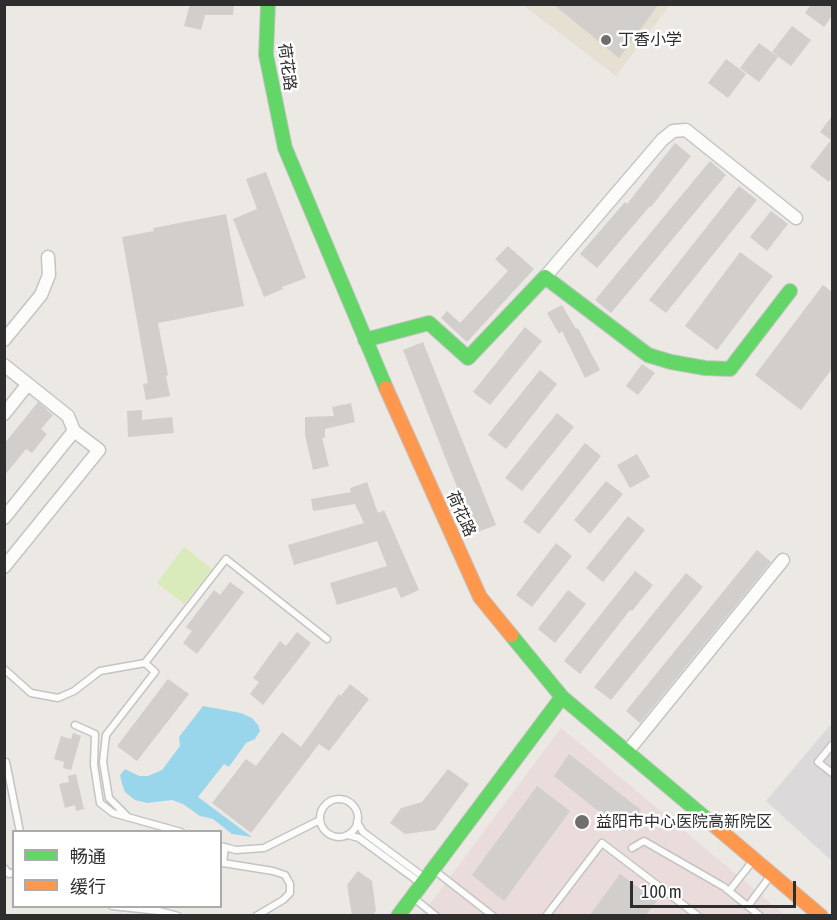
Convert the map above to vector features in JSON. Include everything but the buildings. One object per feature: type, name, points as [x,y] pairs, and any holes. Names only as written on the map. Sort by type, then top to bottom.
[{"type":"street","name":"荷花路","points":[[271,6],[266,55],[285,148],[364,340],[480,597],[562,697],[821,915]]},
{"type":"street","points":[[364,340],[429,323],[468,358],[545,277],[662,140],[673,131],[686,130],[796,218]]},
{"type":"street","points":[[4,340],[41,295],[50,275],[48,257]]},
{"type":"street","points":[[545,277],[648,355],[705,368],[730,369],[790,291]]},
{"type":"street","points":[[4,365],[68,416],[74,430],[99,450],[4,567]]},
{"type":"street","points":[[4,414],[28,384]]},
{"type":"street","points":[[4,518],[74,430]]},
{"type":"street","points":[[627,752],[783,560]]},
{"type":"street","points":[[398,915],[562,697]]},
{"type":"lane","points":[[4,669],[31,693],[58,698],[75,691],[100,671],[145,663],[226,559],[327,639]]},
{"type":"lane","points":[[126,815],[109,798],[103,762],[106,735],[155,672],[145,663]]},
{"type":"lane","points":[[75,725],[95,734],[94,765],[100,802],[113,813],[176,830]]},
{"type":"lane","points":[[832,745],[818,762],[832,773]]},
{"type":"lane","points":[[6,762],[20,830]]},
{"type":"lane","points":[[427,877],[363,832],[357,822],[354,807],[335,800],[322,809],[320,820],[324,830],[332,836],[348,835],[359,838],[493,915]]},
{"type":"lane","points":[[256,915],[283,900],[290,892],[290,884],[285,875],[273,871],[223,863],[223,846],[236,850],[264,848],[320,820]]},
{"type":"lane","points":[[348,835],[357,822]]},
{"type":"lane","points":[[633,848],[644,841],[729,891],[760,915]]},
{"type":"lane","points":[[546,915],[602,843],[699,915]]},
{"type":"lane","points":[[729,891],[754,859]]},
{"type":"lane","points":[[748,906],[772,874]]},
{"type":"lane","points":[[412,897],[436,915]]},
{"type":"lane","points":[[131,908],[178,915]]},
{"type":"shaded area","name":"丁香小学","points":[[523,5],[670,5],[616,76]]},
{"type":"shaded area","points":[[832,723],[832,861],[766,801]]},
{"type":"shaded area","name":"益阳市中心医院高新院区","points":[[561,728],[785,915],[421,916]]},
{"type":"green space","points":[[184,547],[212,569],[184,604],[157,583]]},
{"type":"water","points":[[203,706],[241,713],[252,718],[258,725],[260,731],[255,739],[246,743],[229,767],[224,764],[198,797],[252,837],[232,834],[213,819],[200,816],[183,804],[172,800],[147,803],[135,800],[125,792],[122,784],[120,775],[125,769],[139,776],[148,776],[162,770],[180,746],[179,737]]},
{"type":"traffic: fast","points":[[268,4],[266,55],[285,148],[386,388]]},
{"type":"traffic: fast","points":[[365,340],[429,323],[468,358],[545,277],[648,355],[705,368],[730,369],[790,291]]},
{"type":"traffic: fast","points":[[511,635],[562,697],[709,821]]},
{"type":"traffic: fast","points":[[398,916],[562,697]]},
{"type":"traffic: slow","points":[[386,388],[480,597],[511,635]]},
{"type":"traffic: slow","points":[[709,821],[821,916]]},
{"type":"place","name":"丁香小学","points":[[606,40]]},
{"type":"place","name":"益阳市中心医院高新院区","points":[[582,822]]}]
